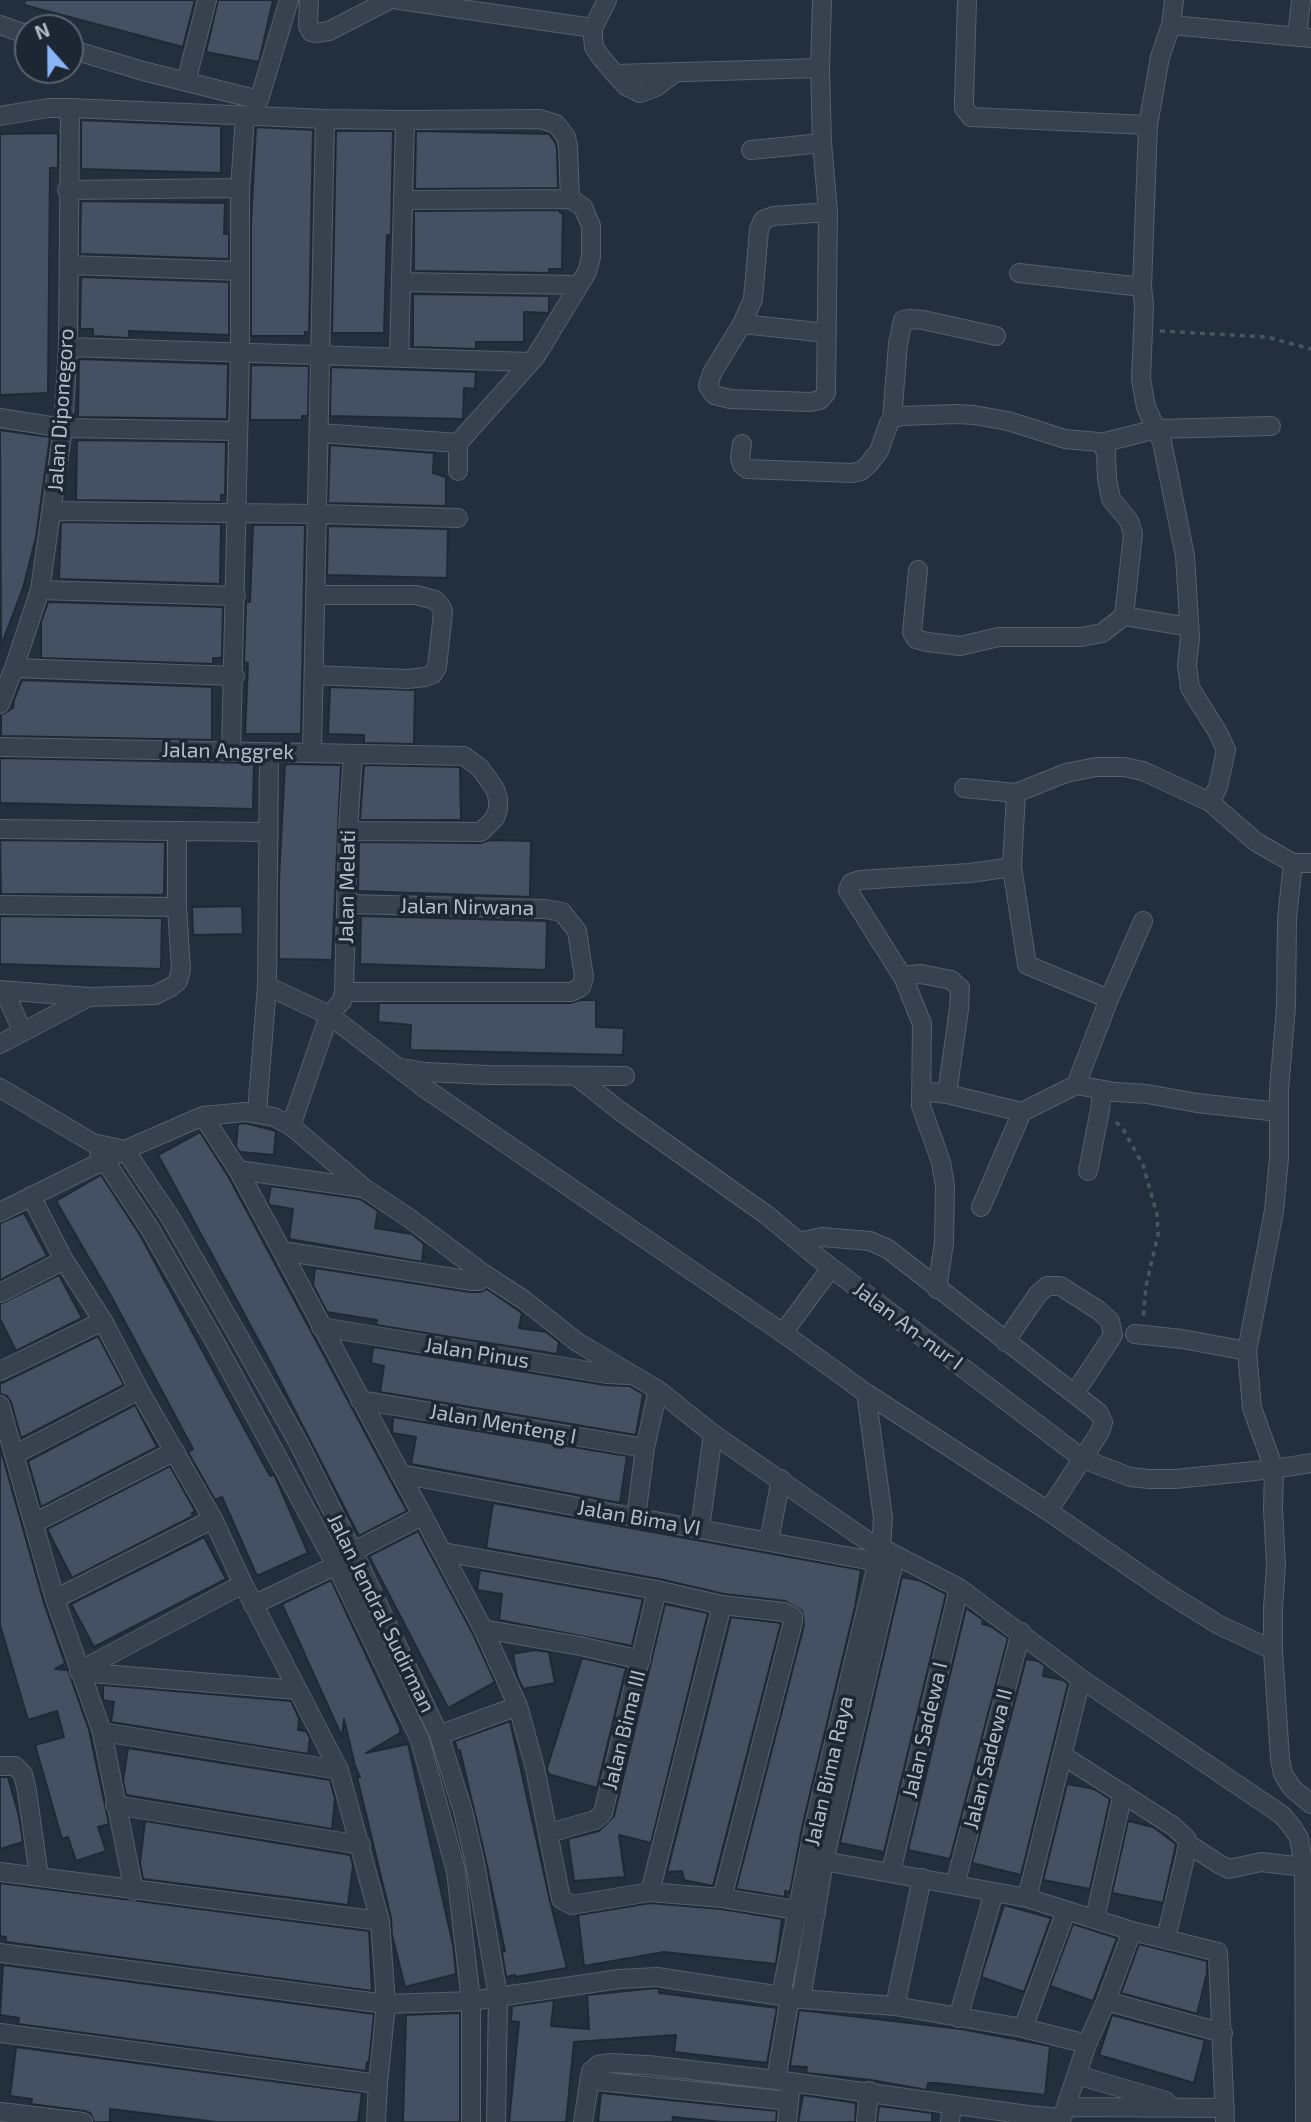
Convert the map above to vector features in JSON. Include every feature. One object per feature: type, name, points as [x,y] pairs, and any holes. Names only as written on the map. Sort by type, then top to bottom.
[{"type":"street","points":[[186,82],[207,0]]},
{"type":"street","points":[[84,53],[258,100],[289,0]]},
{"type":"street","points":[[309,0],[307,23],[313,33],[329,31],[389,0]]},
{"type":"street","points":[[399,0],[593,28]]},
{"type":"street","points":[[607,0],[593,28],[594,47],[614,74],[632,90],[645,92],[676,72],[820,68]]},
{"type":"street","points":[[822,0],[821,143],[828,212],[826,393],[820,400],[804,402],[721,397],[711,393],[708,389],[709,382],[753,299],[759,230],[763,220],[773,216],[828,212]]},
{"type":"street","points":[[967,0],[964,108],[971,117],[1148,125]]},
{"type":"street","points":[[1174,0],[1171,25],[1160,57],[1148,125],[1141,364],[1146,407],[1162,442],[1181,530],[1186,573],[1189,627],[1187,664],[1190,688],[1226,750],[1217,787],[1210,802]]},
{"type":"street","points":[[1171,25],[1304,38],[1301,0]]},
{"type":"street","points":[[0,116],[39,109],[69,108],[405,120],[540,119],[556,124],[566,137],[570,200]]},
{"type":"street","name":"Jalan Diponegoro","points":[[0,704],[40,590],[63,428],[68,347],[69,108]]},
{"type":"street","points":[[232,752],[240,354],[240,188],[245,116]]},
{"type":"street","points":[[312,752],[325,118]]},
{"type":"street","points":[[399,358],[405,120]]},
{"type":"street","points":[[751,150],[821,143]]},
{"type":"street","points":[[67,190],[240,188]]},
{"type":"street","points":[[403,200],[570,200],[583,207],[591,226],[589,264],[578,285],[545,343],[504,394],[458,443],[458,471]]},
{"type":"street","points":[[69,265],[240,271]]},
{"type":"street","points":[[1019,272],[1142,287]]},
{"type":"street","points":[[401,282],[578,285]]},
{"type":"street","points":[[742,444],[740,458],[747,469],[856,472],[864,468],[875,455],[892,419],[898,344],[903,320],[923,320],[996,337]]},
{"type":"street","points":[[742,324],[827,333]]},
{"type":"street","points":[[68,347],[530,362]]},
{"type":"street","points":[[892,419],[910,416],[974,415],[1016,423],[1054,436],[1101,443],[1157,429],[1271,426]]},
{"type":"street","points":[[0,418],[63,428],[237,431]]},
{"type":"street","points":[[320,433],[458,443]]},
{"type":"street","points":[[918,570],[913,607],[913,635],[916,639],[960,646],[999,637],[1081,637],[1102,633],[1124,616],[1133,534],[1129,522],[1111,499],[1106,453],[1101,443]]},
{"type":"street","points":[[53,511],[458,518]]},
{"type":"street","points":[[40,590],[236,596]]},
{"type":"street","points":[[314,675],[407,679],[433,674],[437,667],[443,613],[439,604],[416,595],[316,595]]},
{"type":"street","points":[[1124,616],[1189,627]]},
{"type":"street","points":[[14,668],[235,676]]},
{"type":"street","name":"Jalan Anggrek","points":[[0,747],[455,755],[471,759],[495,789],[498,809],[490,825],[481,832],[348,831]]},
{"type":"street","points":[[257,1112],[267,986],[269,752]]},
{"type":"street","name":"Jalan Melati","points":[[344,992],[353,754]]},
{"type":"street","points":[[964,788],[1016,793],[1066,773],[1096,767],[1124,767],[1143,771],[1210,802],[1256,842],[1302,863],[1287,918],[1286,1007],[1274,1211],[1247,1351],[1252,1408],[1274,1469],[1276,1565],[1273,1650],[1278,1740],[1283,1774],[1292,1788],[1311,1804]]},
{"type":"street","points":[[1016,793],[1012,867],[1027,965],[1109,999]]},
{"type":"street","points":[[0,829],[269,832]]},
{"type":"street","points":[[2,991],[89,997],[155,995],[178,981],[181,969],[177,907],[177,832]]},
{"type":"street","points":[[937,1289],[944,1243],[945,1186],[941,1162],[921,1106],[923,1029],[904,979],[850,894],[848,886],[860,880],[970,873],[1012,867]]},
{"type":"street","name":"Jalan Nirwana","points":[[344,992],[571,992],[581,987],[584,978],[577,931],[567,916],[552,910],[347,904]]},
{"type":"street","points":[[0,905],[177,907]]},
{"type":"street","points":[[1076,1085],[1143,921]]},
{"type":"street","points":[[904,979],[909,975],[921,974],[951,980],[960,988],[947,1094]]},
{"type":"street","points":[[267,986],[329,1015],[426,1089],[783,1333],[866,1393],[1048,1511],[1188,1607],[1273,1650]]},
{"type":"street","points":[[2,991],[22,1031]]},
{"type":"street","points":[[291,1126],[329,1015],[342,1001],[344,992]]},
{"type":"street","points":[[0,1044],[89,997]]},
{"type":"street","points":[[398,1068],[426,1072],[625,1076]]},
{"type":"street","name":"Jalan An-nur I","points":[[578,1077],[620,1111],[768,1216],[831,1268],[1083,1459],[1130,1477],[1149,1479],[1175,1479],[1311,1463]]},
{"type":"street","points":[[921,1091],[947,1094],[1022,1112],[1076,1085],[1279,1112]]},
{"type":"street","points":[[0,1088],[93,1143],[125,1150]]},
{"type":"street","points":[[1088,1171],[1102,1090]]},
{"type":"street","points":[[0,1212],[125,1150],[203,1116],[257,1112],[274,1118],[291,1126],[364,1188],[524,1300],[578,1342],[658,1390],[713,1434],[782,1479],[885,1555],[959,1588],[1081,1679],[1282,1815],[1293,1826],[1299,1838],[1308,1912],[1308,2074],[1305,2122]]},
{"type":"street","points":[[981,1207],[1022,1112]]},
{"type":"street","points":[[203,1116],[238,1170],[483,1629],[518,1706],[535,1768],[561,1899],[572,1905],[650,1892],[722,1898],[808,1911]]},
{"type":"street","name":"Jalan Jendral Sudirman","points":[[93,1143],[150,1229],[215,1342],[336,1565],[420,1741],[456,1871],[471,2001],[471,2122]]},
{"type":"street","name":"Jalan Jendral Sudirman","points":[[125,1150],[170,1217],[298,1442],[439,1735],[463,1811],[475,1863],[498,1996],[496,2122]]},
{"type":"street","points":[[238,1170],[364,1188]]},
{"type":"street","points":[[31,1196],[64,1260],[103,1321],[213,1519],[253,1605],[339,1770],[380,1921],[386,2004],[376,2122]]},
{"type":"street","points":[[799,1242],[822,1237],[880,1244],[1099,1413],[1104,1422],[1100,1432],[1048,1511]]},
{"type":"street","points":[[282,1251],[472,1281],[480,1281],[484,1274]]},
{"type":"street","points":[[0,1293],[64,1260]]},
{"type":"street","points":[[783,1333],[831,1268]]},
{"type":"street","points":[[1005,1342],[1046,1286],[1060,1286],[1098,1310],[1110,1321],[1113,1335],[1075,1393]]},
{"type":"street","points":[[0,1371],[103,1321]]},
{"type":"street","name":"Jalan Pinus","points":[[321,1327],[607,1374],[633,1375]]},
{"type":"street","points":[[1135,1334],[1182,1339],[1247,1351]]},
{"type":"street","points":[[16,1454],[139,1390]]},
{"type":"street","points":[[636,1517],[645,1448],[658,1390]]},
{"type":"street","points":[[866,1393],[883,1518],[885,1555]]},
{"type":"street","name":"Jalan Menteng I","points":[[360,1400],[645,1448]]},
{"type":"street","points":[[0,1405],[55,1599],[102,1732],[134,1891]]},
{"type":"street","points":[[700,1528],[713,1434]]},
{"type":"street","points":[[275,1455],[298,1442]]},
{"type":"street","points":[[34,1523],[174,1451]]},
{"type":"street","name":"Jalan Bima VI","points":[[400,1474],[769,1541],[885,1555]]},
{"type":"street","points":[[769,1541],[782,1479]]},
{"type":"street","points":[[253,1605],[336,1565],[422,1516]]},
{"type":"street","points":[[55,1599],[213,1519]]},
{"type":"street","points":[[443,1552],[657,1590],[722,1605],[784,1612],[794,1619],[722,1898]]},
{"type":"street","name":"Jalan Bima Raya","points":[[788,2122],[789,2101],[783,2081],[791,1997],[808,1911],[824,1861],[885,1555]]},
{"type":"street","name":"Jalan Bima Raya","points":[[808,1911],[814,1826],[885,1555]]},
{"type":"street","points":[[79,1672],[243,1584]]},
{"type":"street","name":"Jalan Sadewa I","points":[[891,1872],[959,1588]]},
{"type":"street","name":"Jalan Bima III","points":[[549,1833],[595,1820],[603,1814],[657,1590]]},
{"type":"street","points":[[650,1892],[722,1605]]},
{"type":"street","points":[[483,1629],[641,1660]]},
{"type":"street","name":"Jalan Sadewa II","points":[[955,1885],[1021,1632]]},
{"type":"street","points":[[79,1672],[297,1690]]},
{"type":"street","points":[[1027,1898],[1081,1679]]},
{"type":"street","points":[[439,1735],[518,1706]]},
{"type":"street","points":[[102,1732],[339,1770]]},
{"type":"street","points":[[1062,1755],[1178,1830],[1188,1843],[1229,1869],[1261,1861],[1304,1867]]},
{"type":"street","points":[[0,1766],[15,1766],[23,1774],[39,1877]]},
{"type":"street","points":[[1095,1919],[1123,1793]]},
{"type":"street","points":[[116,1805],[361,1845]]},
{"type":"street","points":[[1166,1938],[1188,1843]]},
{"type":"street","points":[[824,1861],[1027,1898],[1132,1931],[1218,1952],[1225,2115],[1186,2107],[1077,2075]]},
{"type":"street","points":[[0,1872],[380,1921]]},
{"type":"street","points":[[895,2006],[922,1878]]},
{"type":"street","points":[[958,2018],[994,1892]]},
{"type":"street","points":[[1023,2028],[1066,1911]]},
{"type":"street","points":[[583,2122],[592,2071],[598,2065],[611,2063],[648,2064],[869,2091],[951,2113],[1028,2119],[1062,2118],[1087,2044],[1132,1931]]},
{"type":"street","points":[[0,1954],[386,2004],[471,2001],[638,1977],[677,1979],[791,1997],[895,2006],[1023,2028],[1087,2044]]},
{"type":"street","points":[[1106,2001],[1223,2033]]},
{"type":"street","points":[[0,2033],[378,2084]]},
{"type":"street","points":[[589,2080],[789,2101]]},
{"type":"street","points":[[866,2122],[869,2091]]},
{"type":"street","points":[[1066,2107],[1186,2107]]},
{"type":"street","points":[[3,2122],[0,2110],[83,2122]]},
{"type":"path","points":[[1144,329],[1267,337],[1311,349]]},
{"type":"path","points":[[1100,1110],[1123,1129],[1138,1155],[1157,1213],[1158,1236],[1146,1286],[1144,1317],[1135,1334]]},
{"type":"building","points":[[25,0],[195,0],[183,47],[84,21],[84,14],[58,14],[24,5]]},
{"type":"building","points":[[218,0],[273,0],[259,62],[206,52]]},
{"type":"building","points":[[81,120],[221,126],[221,173],[81,169]]},
{"type":"building","points":[[256,127],[313,130],[309,332],[305,332],[305,336],[251,336],[251,225]]},
{"type":"building","points":[[336,131],[393,131],[391,235],[387,235],[384,333],[332,333]]},
{"type":"building","points":[[416,131],[549,134],[557,148],[558,188],[415,189]]},
{"type":"building","points":[[58,133],[58,168],[50,168],[48,393],[0,395],[0,134]]},
{"type":"building","points":[[81,201],[225,203],[224,234],[229,234],[229,259],[80,254]]},
{"type":"building","points":[[560,210],[560,213],[563,213],[562,269],[549,269],[549,273],[414,271],[414,211]]},
{"type":"building","points":[[81,277],[229,282],[229,335],[129,331],[129,338],[93,336],[93,329],[80,329]]},
{"type":"building","points":[[413,294],[549,296],[549,313],[524,312],[524,342],[476,342],[476,349],[413,347]]},
{"type":"building","points":[[79,359],[228,364],[227,419],[78,417]]},
{"type":"building","points":[[251,365],[309,366],[308,416],[302,416],[302,420],[250,420]]},
{"type":"building","points":[[331,367],[476,372],[475,389],[464,388],[463,419],[330,416]]},
{"type":"building","points":[[0,430],[50,437],[36,537],[23,588],[1,646]]},
{"type":"building","points":[[77,440],[226,442],[225,495],[221,495],[221,502],[76,500]]},
{"type":"building","points":[[330,445],[434,453],[433,473],[446,477],[446,506],[328,503]]},
{"type":"building","points":[[61,522],[221,524],[220,584],[59,579]]},
{"type":"building","points":[[253,525],[305,525],[301,734],[245,734],[248,663],[244,662],[246,602],[250,602]]},
{"type":"building","points":[[328,526],[448,529],[447,578],[327,575]]},
{"type":"building","points":[[48,602],[223,607],[222,658],[213,658],[213,664],[41,658],[41,622]]},
{"type":"building","points":[[22,680],[212,687],[212,740],[1,736],[1,715],[13,708]]},
{"type":"building","points":[[330,687],[415,690],[414,744],[364,743],[364,735],[328,734]]},
{"type":"building","points":[[0,758],[254,763],[253,809],[0,803]]},
{"type":"building","points":[[285,764],[341,765],[332,960],[279,959],[279,880]]},
{"type":"building","points":[[364,765],[460,767],[461,820],[360,820]]},
{"type":"building","points":[[0,840],[165,842],[164,893],[1,894]]},
{"type":"building","points":[[490,840],[531,841],[530,897],[358,891],[359,842],[481,843]]},
{"type":"building","points":[[242,906],[243,934],[193,935],[192,907]]},
{"type":"building","points":[[0,916],[162,918],[161,969],[0,964]]},
{"type":"building","points":[[361,916],[547,921],[546,970],[360,964]]},
{"type":"building","points":[[596,1000],[596,1027],[624,1028],[623,1055],[410,1050],[411,1025],[378,1022],[379,1003],[571,1003]]},
{"type":"building","points":[[245,1123],[276,1131],[274,1155],[240,1152],[236,1147],[238,1124]]},
{"type":"building","points":[[200,1132],[228,1176],[407,1511],[359,1536],[268,1358],[158,1155]]},
{"type":"building","points":[[101,1175],[140,1235],[270,1476],[274,1474],[308,1553],[257,1576],[222,1497],[215,1500],[188,1452],[193,1449],[111,1296],[56,1201]]},
{"type":"building","points":[[271,1186],[360,1199],[378,1211],[375,1228],[412,1234],[424,1244],[422,1262],[289,1239],[293,1209],[270,1205],[268,1202]]},
{"type":"building","points":[[24,1213],[47,1256],[0,1280],[0,1223]]},
{"type":"building","points":[[315,1268],[470,1292],[487,1289],[522,1313],[519,1328],[546,1332],[559,1342],[557,1354],[376,1325],[377,1320],[327,1312],[313,1285]]},
{"type":"building","points":[[59,1275],[82,1318],[16,1351],[0,1319],[0,1304]]},
{"type":"building","points":[[98,1336],[124,1385],[21,1438],[11,1402],[7,1396],[0,1394],[0,1384]]},
{"type":"building","points":[[373,1347],[605,1385],[629,1386],[643,1394],[636,1435],[380,1392],[384,1366],[371,1363]]},
{"type":"building","points":[[135,1405],[157,1447],[41,1507],[28,1461]]},
{"type":"building","points":[[393,1417],[627,1456],[620,1503],[411,1464],[416,1437],[392,1433]]},
{"type":"building","points":[[0,1447],[44,1603],[65,1663],[55,1669],[68,1670],[89,1730],[109,1824],[98,1827],[106,1851],[76,1861],[68,1837],[62,1839],[35,1745],[64,1737],[57,1711],[28,1720],[0,1625]]},
{"type":"building","points":[[170,1466],[195,1511],[193,1516],[72,1578],[47,1529]]},
{"type":"building","points":[[493,1503],[861,1570],[855,1607],[803,1823],[790,1892],[785,1891],[785,1897],[736,1889],[804,1625],[802,1611],[785,1601],[724,1594],[659,1579],[486,1548]]},
{"type":"building","points":[[418,1531],[473,1634],[495,1682],[448,1708],[369,1556]]},
{"type":"building","points":[[204,1537],[226,1579],[94,1647],[71,1604]]},
{"type":"building","points":[[480,1570],[643,1599],[632,1646],[499,1620],[502,1594],[477,1590]]},
{"type":"building","points":[[902,1577],[921,1581],[946,1594],[884,1852],[840,1843]]},
{"type":"building","points":[[331,1580],[400,1728],[400,1733],[366,1753],[408,1744],[453,1945],[456,1974],[405,1987],[357,1777],[360,1777],[344,1719],[342,1737],[282,1604]]},
{"type":"building","points":[[665,1604],[708,1613],[651,1843],[619,1835],[625,1877],[574,1881],[568,1839],[599,1831],[614,1816]]},
{"type":"building","points":[[966,1608],[983,1620],[982,1624],[1008,1638],[950,1859],[908,1850]]},
{"type":"building","points":[[731,1617],[781,1623],[713,1886],[684,1880],[682,1871],[667,1872]]},
{"type":"building","points":[[534,1650],[549,1652],[555,1683],[523,1689],[517,1676],[513,1654]]},
{"type":"building","points":[[582,1658],[626,1668],[597,1788],[548,1774],[547,1768]]},
{"type":"building","points":[[1026,1659],[1038,1661],[1045,1666],[1043,1676],[1063,1680],[1068,1684],[1021,1875],[972,1863]]},
{"type":"building","points":[[103,1685],[291,1701],[299,1718],[298,1730],[306,1731],[310,1738],[308,1754],[111,1722],[114,1702],[103,1700]]},
{"type":"building","points":[[510,1721],[567,1968],[515,1977],[506,1977],[502,1952],[505,1951],[486,1861],[460,1750],[457,1750],[455,1741]]},
{"type":"building","points":[[128,1748],[330,1780],[335,1799],[332,1829],[126,1795],[123,1781]]},
{"type":"building","points":[[0,1777],[8,1777],[23,1842],[0,1849]]},
{"type":"building","points":[[1067,1784],[1094,1789],[1110,1799],[1090,1889],[1043,1880]]},
{"type":"building","points":[[145,1821],[350,1855],[353,1865],[348,1905],[143,1879],[140,1863]]},
{"type":"building","points":[[1128,1821],[1153,1827],[1176,1844],[1163,1903],[1112,1893]]},
{"type":"building","points":[[0,1883],[369,1931],[372,1991],[6,1942],[6,1937],[0,1936]]},
{"type":"building","points":[[650,1903],[721,1909],[782,1919],[776,1964],[664,1952],[584,1966],[578,1915]]},
{"type":"building","points":[[1004,1905],[1051,1918],[1024,1992],[981,1977]]},
{"type":"building","points":[[1073,1924],[1117,1938],[1093,2001],[1050,1986]]},
{"type":"building","points":[[1139,1944],[1207,1961],[1207,1973],[1197,2014],[1121,1993]]},
{"type":"building","points":[[3,1965],[374,2014],[369,2062],[366,2071],[18,2024],[19,2018],[0,2015]]},
{"type":"building","points":[[656,1988],[659,1993],[777,2008],[767,2063],[674,2052],[676,2035],[574,2042],[566,2122],[509,2122],[519,2022],[511,2021],[512,2006],[554,2000],[551,2026],[589,2029],[587,1995]]},
{"type":"building","points":[[799,2010],[961,2029],[1050,2046],[1045,2095],[936,2083],[928,2083],[927,2090],[871,2080],[806,2073],[807,2067],[790,2066]]},
{"type":"building","points":[[460,2013],[460,2122],[403,2122],[406,2015]]},
{"type":"building","points":[[1112,2015],[1205,2040],[1194,2083],[1099,2055]]},
{"type":"building","points":[[16,2047],[362,2093],[358,2122],[216,2122],[110,2109],[110,2122],[94,2122],[90,2113],[85,2111],[31,2104],[32,2099],[10,2096]]},
{"type":"building","points":[[601,2093],[777,2111],[776,2122],[722,2122],[673,2117],[672,2122],[598,2122]]},
{"type":"building","points":[[803,2095],[856,2103],[855,2122],[798,2122]]},
{"type":"building","points":[[879,2106],[932,2113],[932,2122],[877,2122]]}]
